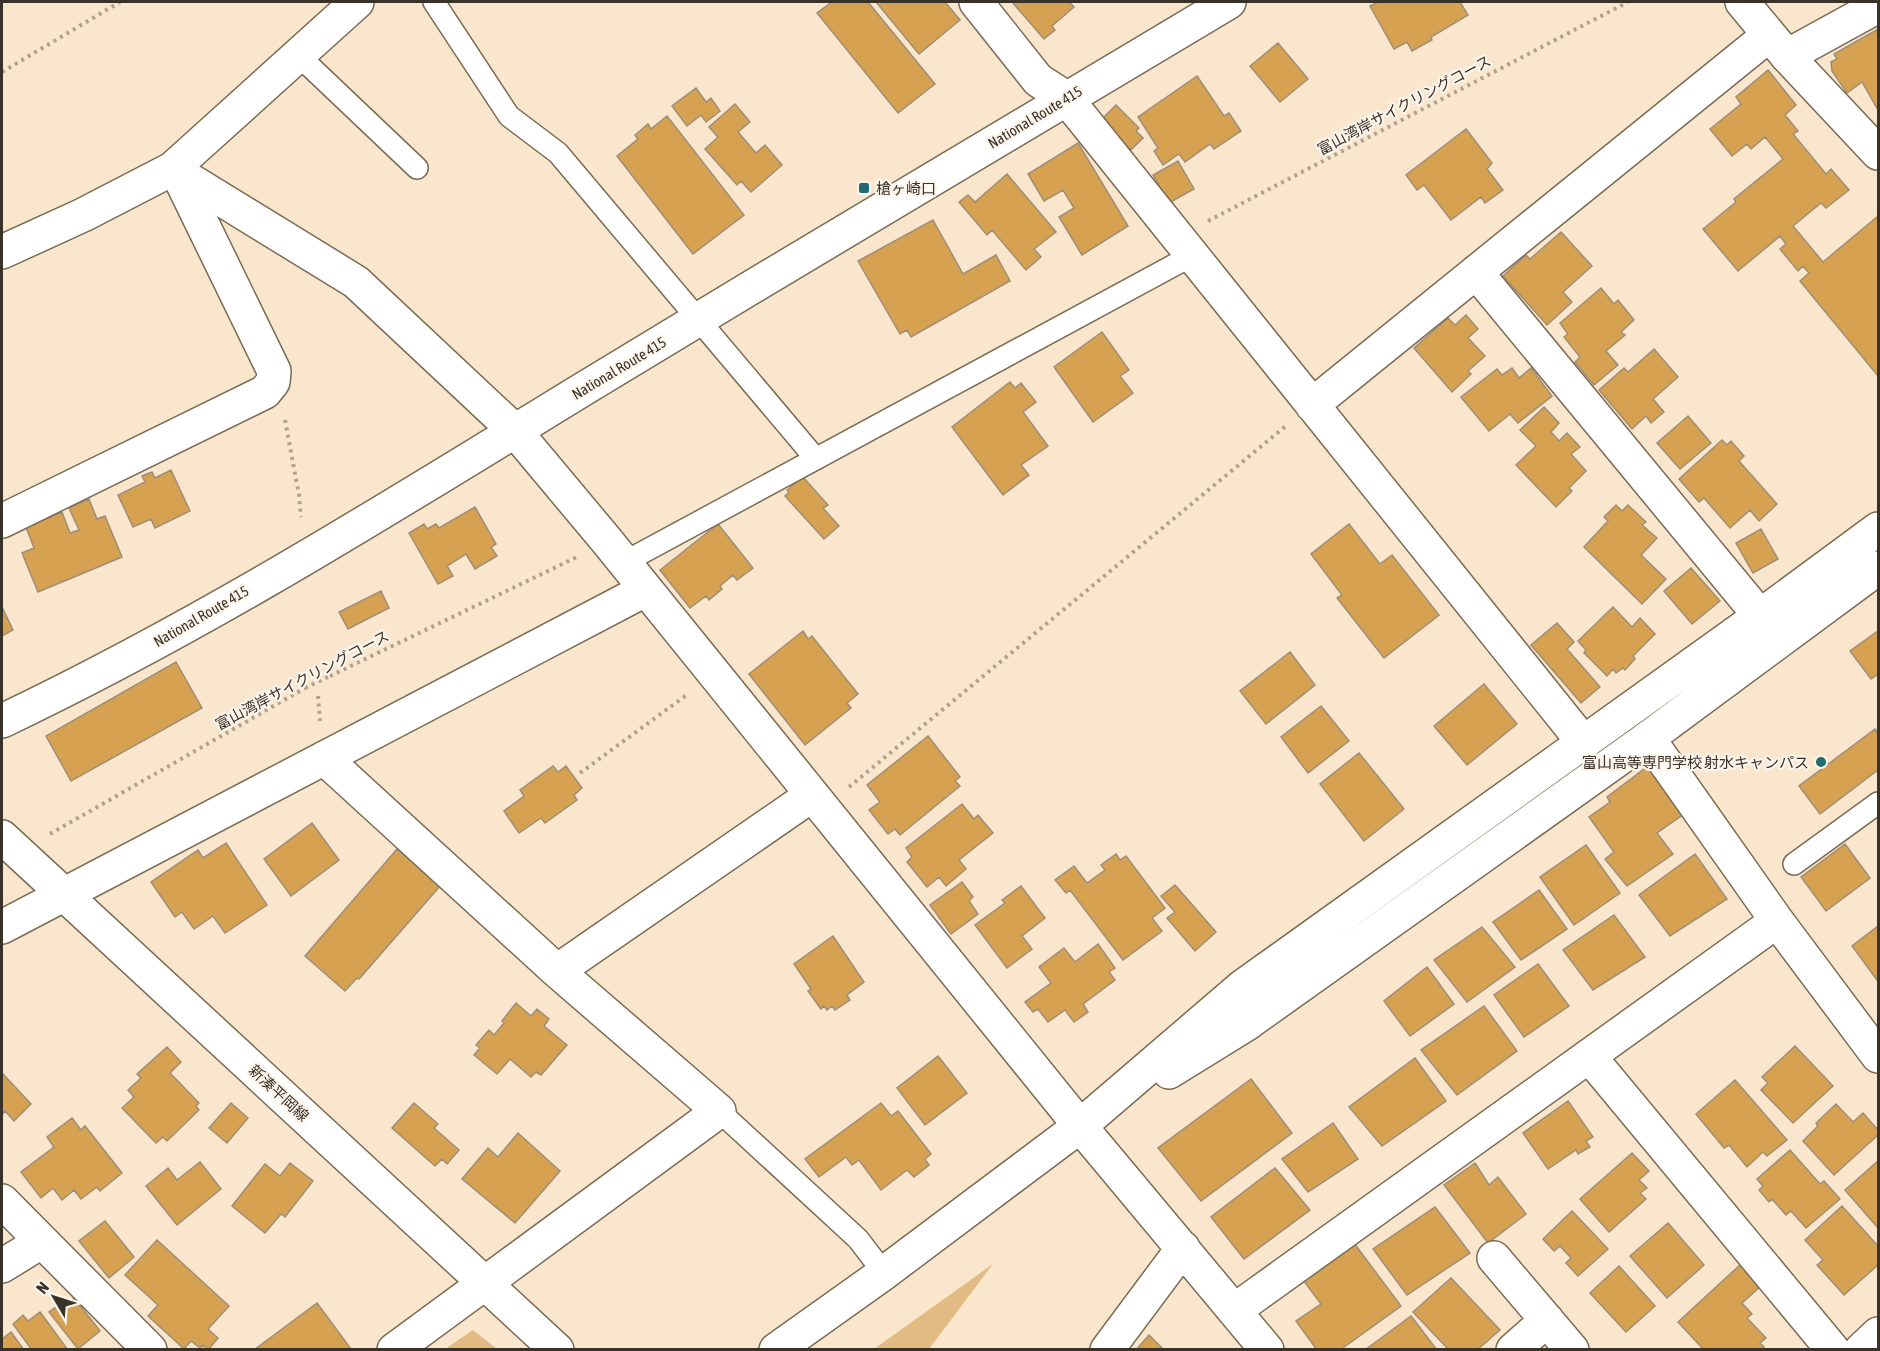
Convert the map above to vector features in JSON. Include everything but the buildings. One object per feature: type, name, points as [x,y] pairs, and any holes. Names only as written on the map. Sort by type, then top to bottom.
[{"type":"main road","points":[[2,252],[177,172],[298,55],[357,2]]},
{"type":"main road","points":[[976,2],[1038,80],[1066,98],[1584,743]]},
{"type":"main road","name":"National Route 415","points":[[2,721],[94,677],[380,515],[699,319],[1229,2]]},
{"type":"main road","points":[[1742,2],[1778,46],[1878,153]]},
{"type":"main road","points":[[1311,405],[1476,272],[1778,46],[1878,6]]},
{"type":"main road","points":[[2,521],[265,392],[273,382],[274,371],[177,172]]},
{"type":"main road","points":[[177,172],[356,282],[515,431],[1080,1126],[1267,1350]]},
{"type":"main road","points":[[1476,272],[1760,616]]},
{"type":"main road","points":[[776,1350],[884,1273],[1080,1126],[1242,987],[1584,743],[1878,529]]},
{"type":"main road","points":[[1080,1126],[1245,1025],[1648,738],[1878,568]]},
{"type":"main road","points":[[2,927],[645,590]]},
{"type":"main road","points":[[1648,738],[1777,921],[1878,1056]]},
{"type":"main road","points":[[324,758],[557,971],[719,1111],[394,1350]]},
{"type":"main road","points":[[557,971],[817,802]]},
{"type":"main road","name":"新湊平岡線","points":[[2,837],[557,1350]]},
{"type":"main road","points":[[1235,1310],[1777,921]]},
{"type":"main road","points":[[1589,1056],[1833,1350]]},
{"type":"main road","points":[[2,1201],[150,1350]]},
{"type":"main road","points":[[2,1266],[41,1242]]},
{"type":"main road","points":[[1107,1350],[1183,1248]]},
{"type":"main road","points":[[1494,1258],[1572,1350]]},
{"type":"main road","points":[[1512,1350],[1547,1320]]},
{"type":"main road","points":[[1861,1350],[1878,1334]]},
{"type":"lane","points":[[434,2],[509,116],[558,153],[816,459]]},
{"type":"lane","points":[[298,55],[417,168]]},
{"type":"lane","points":[[623,563],[1191,256]]},
{"type":"lane","points":[[1794,864],[1878,803]]},
{"type":"lane","points":[[719,1111],[858,1239],[884,1273]]},
{"type":"path","points":[[2,72],[120,2]]},
{"type":"path","name":"富山湾岸サイクリングコース","points":[[1203,224],[1628,2]]},
{"type":"path","points":[[273,382],[280,397],[299,495],[301,517]]},
{"type":"path","points":[[817,802],[1311,405]]},
{"type":"path","name":"富山湾岸サイクリングコース","points":[[46,837],[305,688],[582,554]]},
{"type":"path","points":[[580,773],[715,675]]},
{"type":"path","points":[[318,696],[319,710]]},
{"type":"shaded area","points":[[993,1264],[929,1349],[874,1349]]},
{"type":"shaded area","points":[[473,1330],[497,1349],[445,1349]]},
{"type":"place","name":"槍ヶ崎口","points":[[864,188]]},
{"type":"place","name":"富山高等専門学校 射水キャンパス","points":[[1821,762]]}]
